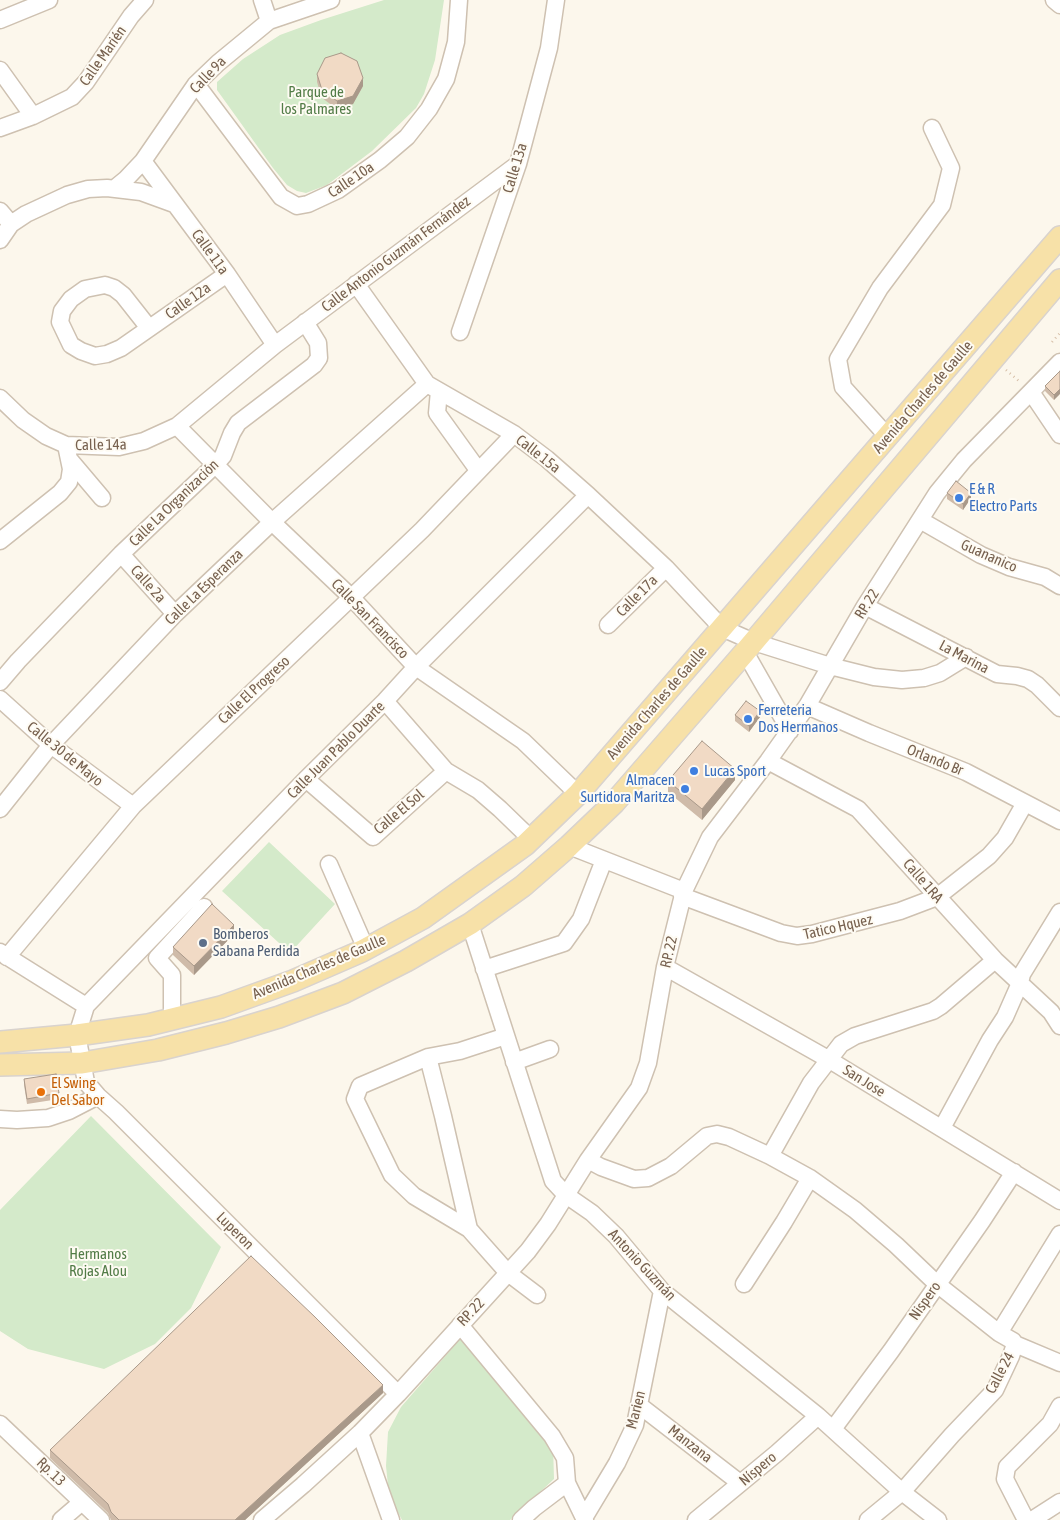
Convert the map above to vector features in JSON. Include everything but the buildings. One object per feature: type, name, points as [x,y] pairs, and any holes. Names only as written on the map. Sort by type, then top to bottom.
[{"type":"main road","name":"Avenida Charles de Gaulle","points":[[0,1042],[77,1035],[148,1025],[221,1007],[293,981],[366,949],[423,918],[531,840],[578,794],[1060,238]]},
{"type":"main road","name":"Avenida Charles de Gaulle","points":[[0,1064],[82,1063],[158,1050],[279,1017],[343,993],[406,961],[470,924],[523,886],[614,803],[750,647],[993,359],[1058,286]]},
{"type":"street","points":[[0,20],[49,0]]},
{"type":"street","name":"Calle Marién","points":[[0,128],[33,116],[72,96],[86,82],[131,16],[145,0]]},
{"type":"street","points":[[262,0],[269,21]]},
{"type":"street","name":"Calle 9a","points":[[115,188],[126,180],[143,161],[196,84],[243,41],[269,21],[331,0]]},
{"type":"street","name":"Calle 10a","points":[[196,84],[281,197],[297,206],[308,204],[338,190],[380,160],[407,137],[429,109],[446,79],[456,42],[459,0]]},
{"type":"street","name":"Calle 13a","points":[[460,332],[518,164],[549,48],[556,0]]},
{"type":"street","points":[[1054,0],[1060,5]]},
{"type":"street","points":[[0,70],[33,116]]},
{"type":"street","points":[[888,437],[843,386],[838,359],[880,288],[942,205],[951,168],[932,128]]},
{"type":"street","name":"Calle 11a","points":[[143,161],[227,274],[275,345]]},
{"type":"street","name":"Calle Antonio Guzmán Fernández","points":[[275,345],[518,164]]},
{"type":"street","points":[[0,240],[11,224],[26,214],[67,195],[88,189],[115,188],[153,195],[174,204]]},
{"type":"street","points":[[0,211],[11,224]]},
{"type":"street","name":"Calle 12a","points":[[149,328],[123,295],[114,288],[105,285],[85,289],[71,299],[62,311],[60,322],[71,345],[95,356],[107,354],[121,348],[227,274]]},
{"type":"street","name":"Calle 15a","points":[[356,284],[433,388],[514,434],[547,459],[666,568],[722,628]]},
{"type":"street","name":"Calle La Organización","points":[[0,682],[18,660],[121,554],[215,465],[223,456],[238,423],[308,371],[319,358],[318,343],[305,322]]},
{"type":"street","name":"Calle 14a","points":[[1,400],[23,420],[67,452],[119,447],[144,442],[177,426],[275,345]]},
{"type":"street","name":"RP. 22","points":[[262,1520],[303,1485],[398,1394],[528,1251],[588,1160],[634,1097],[644,1076],[665,967],[683,894],[710,837],[768,762],[807,706],[865,606],[920,520],[957,467],[1060,362]]},
{"type":"street","points":[[433,388],[437,413],[478,470]]},
{"type":"street","name":"Calle La Esperanza","points":[[0,809],[51,745],[175,614],[272,522],[433,388]]},
{"type":"street","points":[[1031,392],[1060,435]]},
{"type":"street","name":"Calle San Francisco","points":[[177,426],[272,522],[352,598],[416,667],[523,741],[578,794]]},
{"type":"street","name":"Calle El Progreso","points":[[4,955],[132,806],[422,530],[514,434]]},
{"type":"street","points":[[67,452],[102,498]]},
{"type":"street","points":[[0,541],[60,493],[69,482],[71,469],[67,452]]},
{"type":"street","name":"Calle Juan Pablo Duarte","points":[[86,1006],[306,779],[385,701],[416,667],[588,495]]},
{"type":"street","name":"Guananico","points":[[920,520],[981,555],[1009,567],[1045,577],[1060,586]]},
{"type":"street","name":"Calle 2a","points":[[121,554],[175,614]]},
{"type":"street","name":"Calle 17a","points":[[608,625],[666,568]]},
{"type":"street","name":"La Marina","points":[[865,606],[997,674],[1028,679],[1037,685],[1060,708]]},
{"type":"street","points":[[722,628],[750,647],[874,677],[902,680],[924,678],[940,673],[966,658]]},
{"type":"street","points":[[750,647],[790,731]]},
{"type":"street","name":"Calle 30 de Mayo","points":[[0,699],[51,745],[132,806]]},
{"type":"street","points":[[385,701],[446,770],[478,790],[531,840]]},
{"type":"street","name":"Orlando Br","points":[[807,706],[868,733],[966,772],[1060,821]]},
{"type":"street","name":"Calle 1RA","points":[[768,762],[858,808],[995,960],[1020,983],[1055,1008],[1060,1026]]},
{"type":"street","name":"Calle El Sol","points":[[306,779],[373,837],[446,770]]},
{"type":"street","name":"Tatico Hquez","points":[[569,846],[773,930],[797,936],[900,912],[937,897],[989,856],[1005,838],[1025,803]]},
{"type":"street","points":[[484,969],[564,943],[581,919],[604,860]]},
{"type":"street","points":[[329,864],[366,949]]},
{"type":"street","points":[[172,1019],[172,975],[157,958],[204,907]]},
{"type":"street","points":[[942,1128],[1005,1017],[1022,974],[1060,912]]},
{"type":"street","name":"Antonio Guzmán","points":[[470,924],[553,1181],[566,1195],[592,1212],[616,1236],[662,1291],[818,1416],[902,1492],[938,1520]]},
{"type":"street","points":[[4,955],[86,1006],[77,1035]]},
{"type":"street","points":[[770,1156],[811,1083],[841,1044],[855,1036],[941,1006],[995,960]]},
{"type":"street","name":"San Jose","points":[[665,967],[828,1059],[1060,1201]]},
{"type":"street","name":"Luperon","points":[[77,1035],[86,1082],[98,1096],[398,1394]]},
{"type":"street","points":[[506,1036],[460,1051],[428,1057],[360,1086],[355,1099],[392,1174],[414,1196],[469,1229],[508,1273],[537,1295]]},
{"type":"street","points":[[514,1062],[550,1050]]},
{"type":"street","points":[[428,1057],[469,1229]]},
{"type":"street","points":[[0,1119],[48,1118],[69,1111],[98,1096]]},
{"type":"street","points":[[588,1160],[601,1167],[634,1179],[648,1178],[671,1166],[707,1136],[717,1134],[729,1137],[770,1156],[810,1178],[862,1216],[937,1284],[999,1333]]},
{"type":"street","name":"Nispero","points":[[833,1429],[972,1236],[1014,1172]]},
{"type":"street","points":[[744,1284],[810,1178]]},
{"type":"street","name":"Calle 24","points":[[868,1520],[902,1492],[995,1390],[1015,1344],[999,1333],[1060,1234]]},
{"type":"street","name":"Marien","points":[[584,1519],[617,1463],[635,1425],[662,1291]]},
{"type":"street","points":[[460,1325],[552,1436],[565,1458],[567,1483],[584,1519]]},
{"type":"street","points":[[1015,1344],[1059,1360]]},
{"type":"street","name":"Manzana","points":[[639,1405],[740,1483]]},
{"type":"street","points":[[1026,1520],[1006,1479],[1008,1467],[1050,1424],[1060,1406]]},
{"type":"street","name":"Níspero","points":[[696,1520],[777,1453],[818,1416]]},
{"type":"street","name":"Rp. 13","points":[[0,1424],[101,1520]]},
{"type":"street","points":[[360,1432],[391,1520]]},
{"type":"street","points":[[521,1520],[567,1483]]},
{"type":"street","points":[[61,1520],[82,1502]]},
{"type":"street","points":[[1032,1520],[1060,1502]]},
{"type":"path","points":[[1052,342],[1060,333]]},
{"type":"path","points":[[993,359],[1031,392]]},
{"type":"green space","name":"Parque de los Palmares","points":[[384,0],[444,0],[435,60],[424,94],[416,108],[372,151],[327,185],[306,193],[297,191],[287,185],[273,168],[217,90],[217,82],[243,59],[280,35]]},
{"type":"green space","points":[[269,842],[335,904],[290,953],[222,891]]},
{"type":"green space","name":"Hermanos Rojas Alou","points":[[91,1116],[221,1247],[191,1308],[155,1344],[104,1369],[28,1349],[0,1331],[0,1210]]},
{"type":"green space","points":[[462,1337],[553,1445],[554,1479],[510,1520],[402,1520],[389,1495],[386,1466],[388,1432],[401,1407]]},
{"type":"place","name":"E & R Electro Parts","points":[[959,498]]},
{"type":"place","name":"Ferreteria Dos Hermanos","points":[[748,719]]},
{"type":"place","name":"Lucas Sport","points":[[694,771]]},
{"type":"place","name":"Almacen Surtidora Maritza","points":[[685,789]]},
{"type":"place","name":"Bomberos Sabana Perdida","points":[[203,943]]},
{"type":"place","name":"El Swing Del Sabor","points":[[41,1092]]}]
